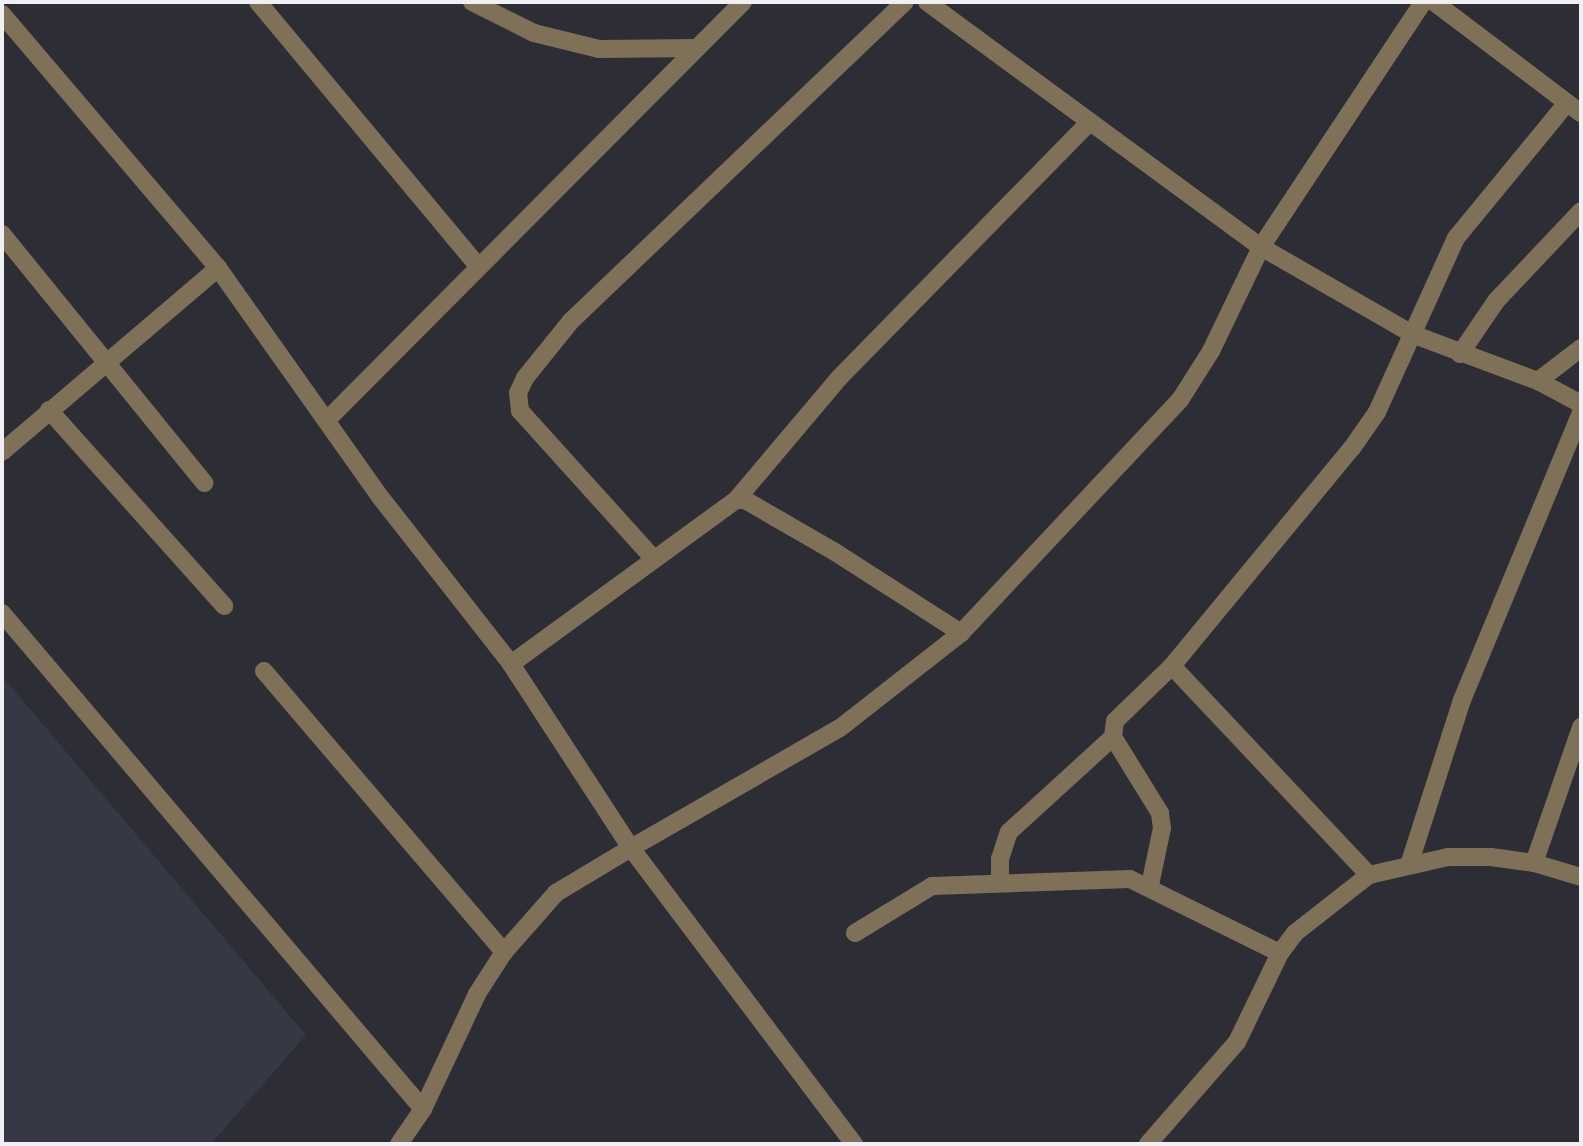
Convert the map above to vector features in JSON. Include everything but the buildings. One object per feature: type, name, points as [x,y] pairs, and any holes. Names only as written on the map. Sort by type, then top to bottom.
[{"type":"street","points":[[258,2],[478,266]]},
{"type":"street","points":[[472,2],[534,33],[599,49],[697,48]]},
{"type":"street","points":[[327,420],[743,2]]},
{"type":"street","points":[[653,558],[520,411],[518,393],[524,378],[571,321],[905,2]]},
{"type":"street","points":[[926,2],[1088,124],[1261,247],[1412,334],[1538,381],[1581,404]]},
{"type":"street","points":[[399,1144],[423,1109],[477,994],[504,952],[556,894],[840,728],[961,633],[1180,400],[1211,351],[1261,247],[1423,2]]},
{"type":"street","points":[[1000,881],[1000,859],[1009,832],[1113,737],[1119,716],[1172,666],[1352,448],[1377,412],[1456,238],[1574,108],[1434,2]]},
{"type":"street","points":[[2,14],[218,268],[327,420],[511,664],[631,848],[854,1144]]},
{"type":"street","points":[[511,664],[736,500],[830,387],[1088,124]]},
{"type":"street","points":[[1460,354],[1496,301],[1581,211]]},
{"type":"street","points":[[2,234],[204,483]]},
{"type":"street","points":[[2,452],[218,268]]},
{"type":"street","points":[[1538,381],[1581,348]]},
{"type":"street","points":[[49,410],[225,606]]},
{"type":"street","points":[[1409,865],[1462,700],[1581,412]]},
{"type":"street","points":[[736,500],[745,500],[835,552],[961,633]]},
{"type":"street","points":[[2,613],[423,1109]]},
{"type":"street","points":[[1172,666],[1369,875]]},
{"type":"street","points":[[264,671],[504,952]]},
{"type":"street","points":[[1534,863],[1581,727]]},
{"type":"street","points":[[1113,737],[1160,813],[1162,828],[1150,885]]},
{"type":"street","points":[[1148,1144],[1237,1042],[1280,953],[1318,910],[1369,875],[1448,857],[1534,863],[1581,877]]},
{"type":"street","points":[[855,933],[932,886],[1000,881],[1130,879],[1150,885],[1280,953]]},
{"type":"shaded area","points":[[2,676],[306,1035],[211,1144],[2,1144]]}]
